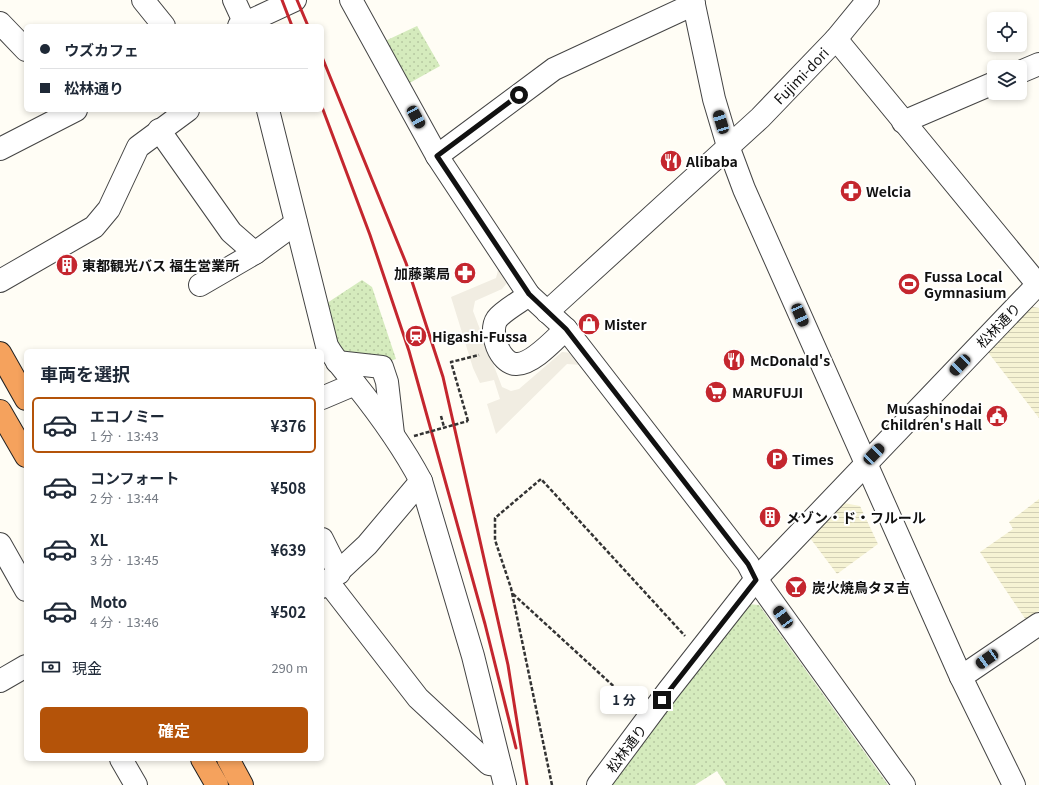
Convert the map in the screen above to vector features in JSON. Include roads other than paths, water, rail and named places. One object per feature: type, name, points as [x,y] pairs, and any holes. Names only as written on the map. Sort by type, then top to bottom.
[{"type":"highway","points":[[0,353],[24,395]]},
{"type":"highway","points":[[0,411],[24,453]]},
{"type":"highway","points":[[203,761],[217,785]]},
{"type":"highway","points":[[229,761],[242,785]]},
{"type":"street","points":[[143,0],[162,24]]},
{"type":"street","points":[[234,0],[243,24]]},
{"type":"street","points":[[245,24],[295,0]]},
{"type":"street","points":[[352,0],[437,156],[529,294],[566,329],[748,564],[756,580],[904,785]]},
{"type":"street","name":"Fujimi-dori","points":[[547,312],[760,118],[836,39],[868,0]]},
{"type":"street","points":[[437,156],[554,69],[693,2],[714,99],[728,146],[744,189],[961,677],[1014,785]]},
{"type":"street","points":[[0,23],[24,48]]},
{"type":"street","points":[[836,39],[1038,284]]},
{"type":"street","points":[[1027,69],[1039,64]]},
{"type":"street","points":[[903,122],[987,86]]},
{"type":"street","points":[[0,149],[72,112]]},
{"type":"street","points":[[0,280],[94,227],[109,209],[138,147],[185,112]]},
{"type":"street","points":[[268,112],[327,346],[337,362],[356,384],[404,435]]},
{"type":"street","points":[[159,130],[231,232],[255,253]]},
{"type":"street","points":[[200,285],[255,253],[296,223]]},
{"type":"street","name":"松林通り","points":[[598,785],[648,718],[756,580],[865,463],[1038,284]]},
{"type":"street","points":[[529,294],[497,319],[492,332],[496,345],[508,361],[516,364],[533,359],[566,329]]},
{"type":"street","points":[[337,362],[382,366],[404,435],[409,457],[421,481],[468,641],[503,775]]},
{"type":"street","points":[[324,397],[356,384]]},
{"type":"street","points":[[330,580],[367,544],[421,481]]},
{"type":"street","points":[[0,544],[24,586]]},
{"type":"street","points":[[324,549],[330,580],[418,698],[489,764],[503,775]]},
{"type":"street","points":[[961,677],[1039,624]]},
{"type":"street","points":[[0,681],[24,667]]},
{"type":"street","points":[[122,761],[136,785]]},
{"type":"railway","points":[[282,0],[291,24]]},
{"type":"railway","points":[[297,0],[307,24]]},
{"type":"railway","points":[[324,62],[406,263],[443,377],[508,665],[527,785]]},
{"type":"railway","points":[[324,112],[370,235],[409,351],[485,624],[516,748]]},
{"type":"place","name":"Alibaba","points":[[671,161]]},
{"type":"place","name":"Welcia","points":[[851,191]]},
{"type":"place","name":"東都観光バス 福生営業所","points":[[67,265]]},
{"type":"place","name":"加藤薬局","points":[[465,273]]},
{"type":"place","name":"Fussa Local Gymnasium","points":[[909,284]]},
{"type":"place","name":"Mister","points":[[589,324]]},
{"type":"place","name":"Higashi-Fussa","points":[[416,336]]},
{"type":"place","name":"McDonald's","points":[[734,360]]},
{"type":"place","name":"MARUFUJI","points":[[716,392]]},
{"type":"place","name":"Musashinodai Children's Hall","points":[[997,416]]},
{"type":"place","name":"Times","points":[[777,459]]},
{"type":"place","name":"メゾン・ド・フルール","points":[[770,517]]},
{"type":"place","name":"炭火焼鳥タヌ吉","points":[[796,587]]}]
